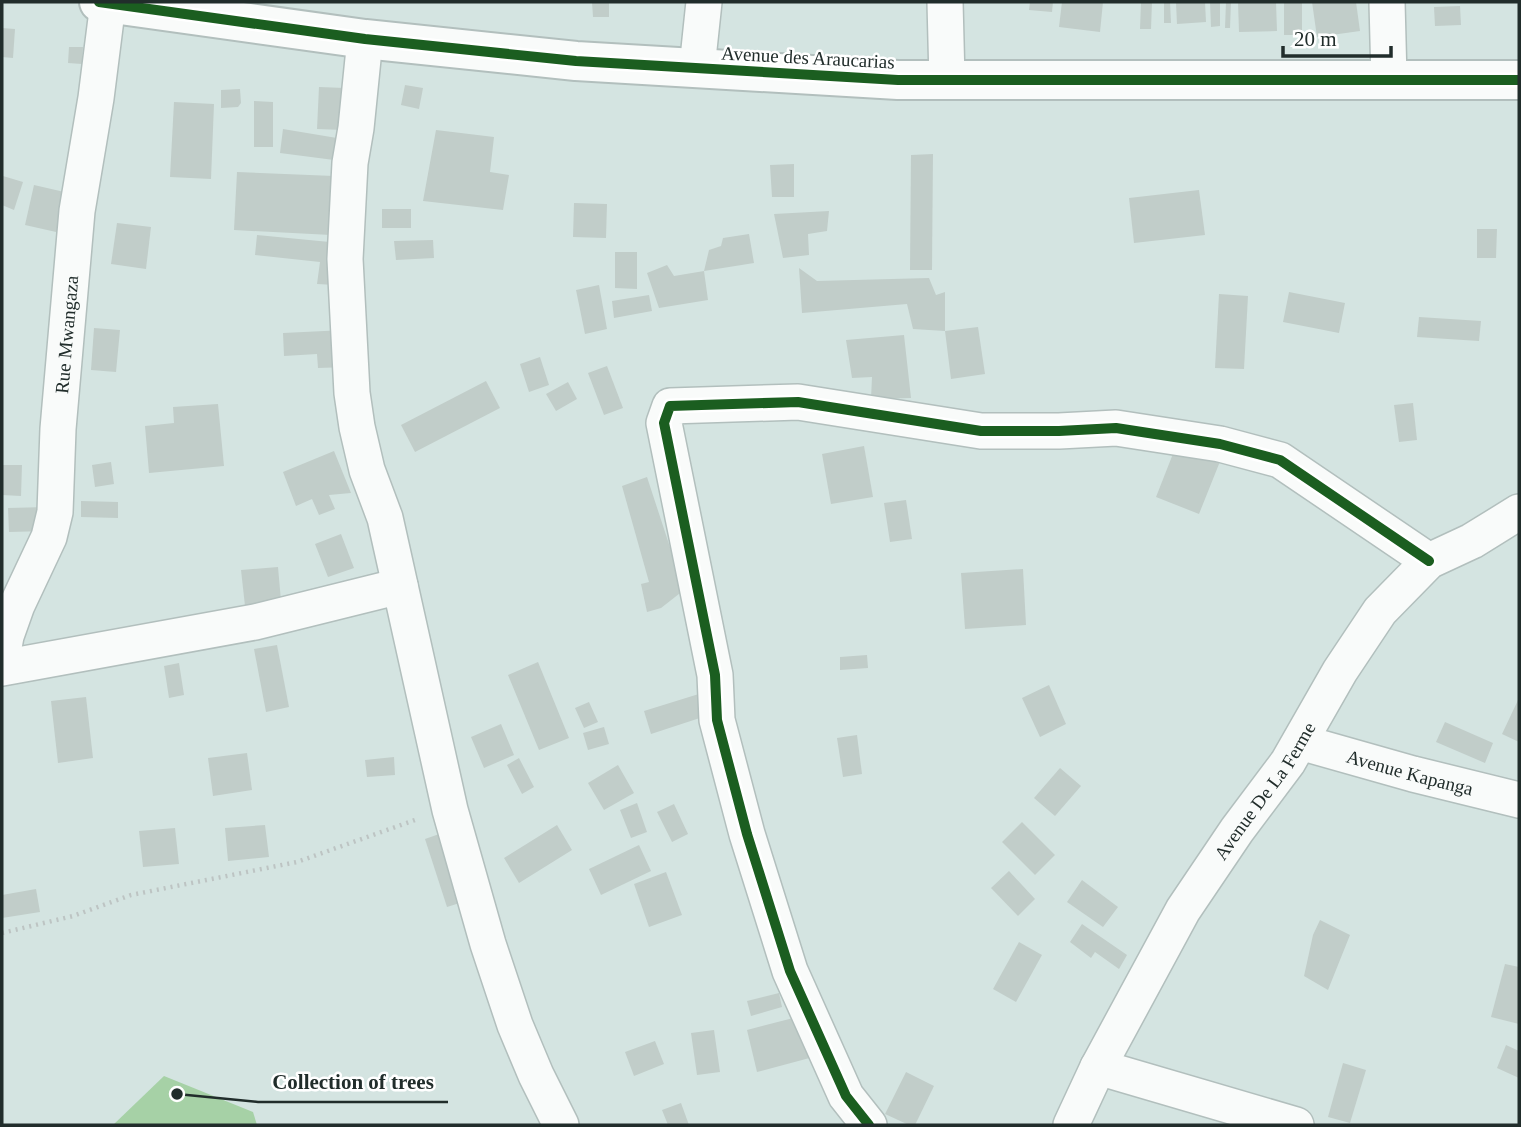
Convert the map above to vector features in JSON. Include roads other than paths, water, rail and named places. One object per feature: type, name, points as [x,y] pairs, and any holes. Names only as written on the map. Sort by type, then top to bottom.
[{"type":"street","points":[[697,68],[704,2]]},
{"type":"street","points":[[945,2],[947,80]]},
{"type":"street","points":[[1387,2],[1389,79]]},
{"type":"street","name":"Avenue des Araucarias","points":[[123,4],[365,39],[576,61],[898,80],[1519,80]]},
{"type":"street","name":"Rue Mwangaza","points":[[2,658],[6,636],[17,605],[49,537],[55,512],[58,429],[77,211],[96,98],[123,4]]},
{"type":"street","points":[[365,39],[350,163],[345,259],[352,393],[357,428],[367,470],[385,518],[450,810],[488,944],[515,1025],[561,1125]]},
{"type":"street","points":[[869,1125],[846,1096],[790,971],[740,810],[717,720],[715,676],[664,423],[670,406],[798,402],[981,431],[1116,428],[1220,444],[1280,460],[1429,561]]},
{"type":"street","name":"Avenue De La Ferme","points":[[1071,1125],[1098,1067],[1183,910],[1288,762],[1340,671],[1380,611],[1429,561],[1472,541],[1519,512]]},
{"type":"street","points":[[2,668],[255,622],[400,586]]},
{"type":"street","name":"Avenue Kapanga","points":[[1300,742],[1519,800]]},
{"type":"street","points":[[1098,1067],[1296,1125]]},
{"type":"place","name":"Collection of trees","points":[[177,1094]]}]
